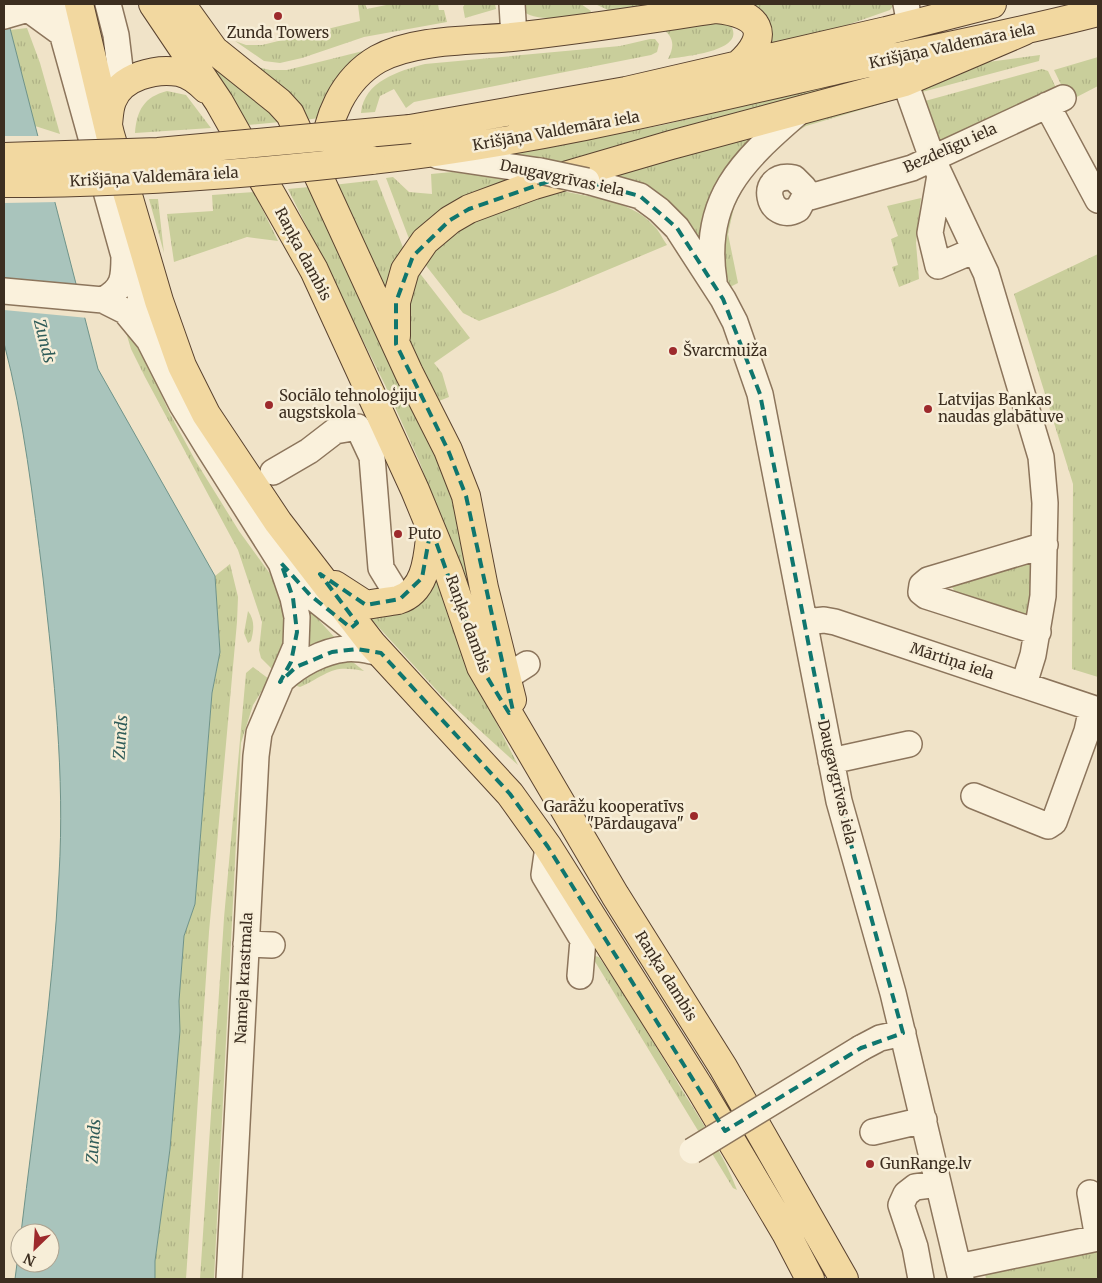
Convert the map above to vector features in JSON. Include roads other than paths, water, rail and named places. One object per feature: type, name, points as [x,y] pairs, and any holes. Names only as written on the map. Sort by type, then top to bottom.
[{"type":"main road","name":"Raņķa dambis","points":[[79,4],[108,124],[159,301],[182,366],[206,414],[260,496],[377,649],[510,794],[548,847],[701,1090],[786,1233],[810,1279]]},
{"type":"main road","name":"Raņķa dambis","points":[[153,4],[219,102],[314,270],[431,528],[448,570],[481,667],[606,879],[723,1067],[844,1279]]},
{"type":"main road","points":[[181,4],[214,50],[279,102],[290,114],[396,344],[448,450],[466,496],[484,588],[516,671],[524,738]]},
{"type":"main road","name":"Krišjāņa Valdemāra iela","points":[[4,157],[158,152],[410,129],[626,91],[738,65],[908,14],[992,4]]},
{"type":"main road","points":[[322,183],[324,153],[334,110],[348,84],[368,66],[387,54],[414,47],[514,37],[727,7],[746,16],[757,26],[759,36],[750,55],[738,65]]},
{"type":"main road","name":"Krišjāņa Valdemāra iela","points":[[4,183],[146,179],[284,170],[421,155],[625,119],[923,50],[1024,31],[1098,12]]},
{"type":"main road","points":[[396,344],[396,302],[405,270],[425,241],[450,220],[469,209],[534,185],[671,145],[906,82],[1024,31]]},
{"type":"main road","points":[[108,124],[112,100],[122,85],[150,71],[180,72],[198,81],[219,102]]},
{"type":"main road","points":[[320,574],[366,605],[400,599],[411,592],[422,578],[427,564],[431,528]]},
{"type":"street","points":[[54,4],[124,256],[124,277],[118,290],[103,300]]},
{"type":"street","points":[[108,4],[116,35],[122,85]]},
{"type":"street","points":[[512,4],[514,37]]},
{"type":"street","points":[[21,10],[61,33]]},
{"type":"street","points":[[906,82],[936,167],[986,273],[1041,457],[1046,545],[1043,596],[1038,632],[1024,684]]},
{"type":"street","name":"Bezdelīgu iela","points":[[805,196],[810,197],[912,168],[936,167],[1055,101],[1098,200]]},
{"type":"street","name":"Daugavgrīvas iela","points":[[715,286],[711,264],[711,239],[716,214],[724,191],[755,151],[799,112]]},
{"type":"street","name":"Daugavgrīvas iela","points":[[421,155],[540,171],[587,181],[640,196],[659,210],[677,228],[715,286],[735,322],[760,394],[839,801],[902,1033],[959,1273]]},
{"type":"street","points":[[936,167],[930,233],[938,266],[975,250]]},
{"type":"street","name":"Raņķa dambis","points":[[124,256],[134,276],[150,325],[150,342],[182,405],[281,563],[310,595],[377,649]]},
{"type":"street","points":[[4,291],[103,300],[125,312],[150,342]]},
{"type":"street","points":[[273,472],[309,451],[335,431],[358,427],[372,457],[380,568],[400,599]]},
{"type":"street","points":[[1038,632],[926,596],[921,592],[922,585],[928,580],[1046,545]]},
{"type":"street","name":"Nameja krastmala","points":[[228,1279],[256,756],[259,733],[280,682],[291,662],[296,646],[297,632],[293,598],[281,563]]},
{"type":"street","name":"Mārtiņa iela","points":[[805,622],[824,620],[835,622],[1095,709]]},
{"type":"street","name":"Nameja krastmala","points":[[280,682],[296,667],[332,652],[377,649]]},
{"type":"street","points":[[974,796],[1048,826],[1054,822],[1095,709]]},
{"type":"street","points":[[831,761],[909,744]]},
{"type":"street","points":[[548,847],[544,875],[583,940],[580,976]]},
{"type":"street","points":[[246,944],[272,945]]},
{"type":"street","points":[[692,1151],[861,1048],[880,1038],[902,1033]]},
{"type":"street","points":[[873,1132],[924,1120]]},
{"type":"street","points":[[921,1279],[915,1247],[901,1205],[906,1194],[915,1187],[938,1184]]},
{"type":"street","points":[[959,1273],[1098,1238],[1090,1192]]},
{"type":"water","name":"Zunds","points":[[4,5],[98,369],[215,576],[220,652],[212,693],[195,904],[184,936],[179,1001],[180,1031],[170,1149],[155,1261],[155,1279],[15,1279],[16,1273],[60,1273],[60,1223],[22,1223],[52,965],[59,875],[61,800],[54,689],[32,489],[17,401],[4,343]]},
{"type":"place","name":"Zunda Towers","points":[[278,16]]},
{"type":"place","name":"Švarcmuiža","points":[[673,351]]},
{"type":"place","name":"Sociālo tehnoloģiju augstskola","points":[[269,405]]},
{"type":"place","name":"Latvijas Bankas naudas glabātuve","points":[[928,409]]},
{"type":"place","name":"Puto","points":[[398,534]]},
{"type":"place","name":"Garāžu kooperatīvs \"Pārdaugava\"","points":[[694,816]]},
{"type":"place","name":"GunRange.lv","points":[[870,1164]]}]
